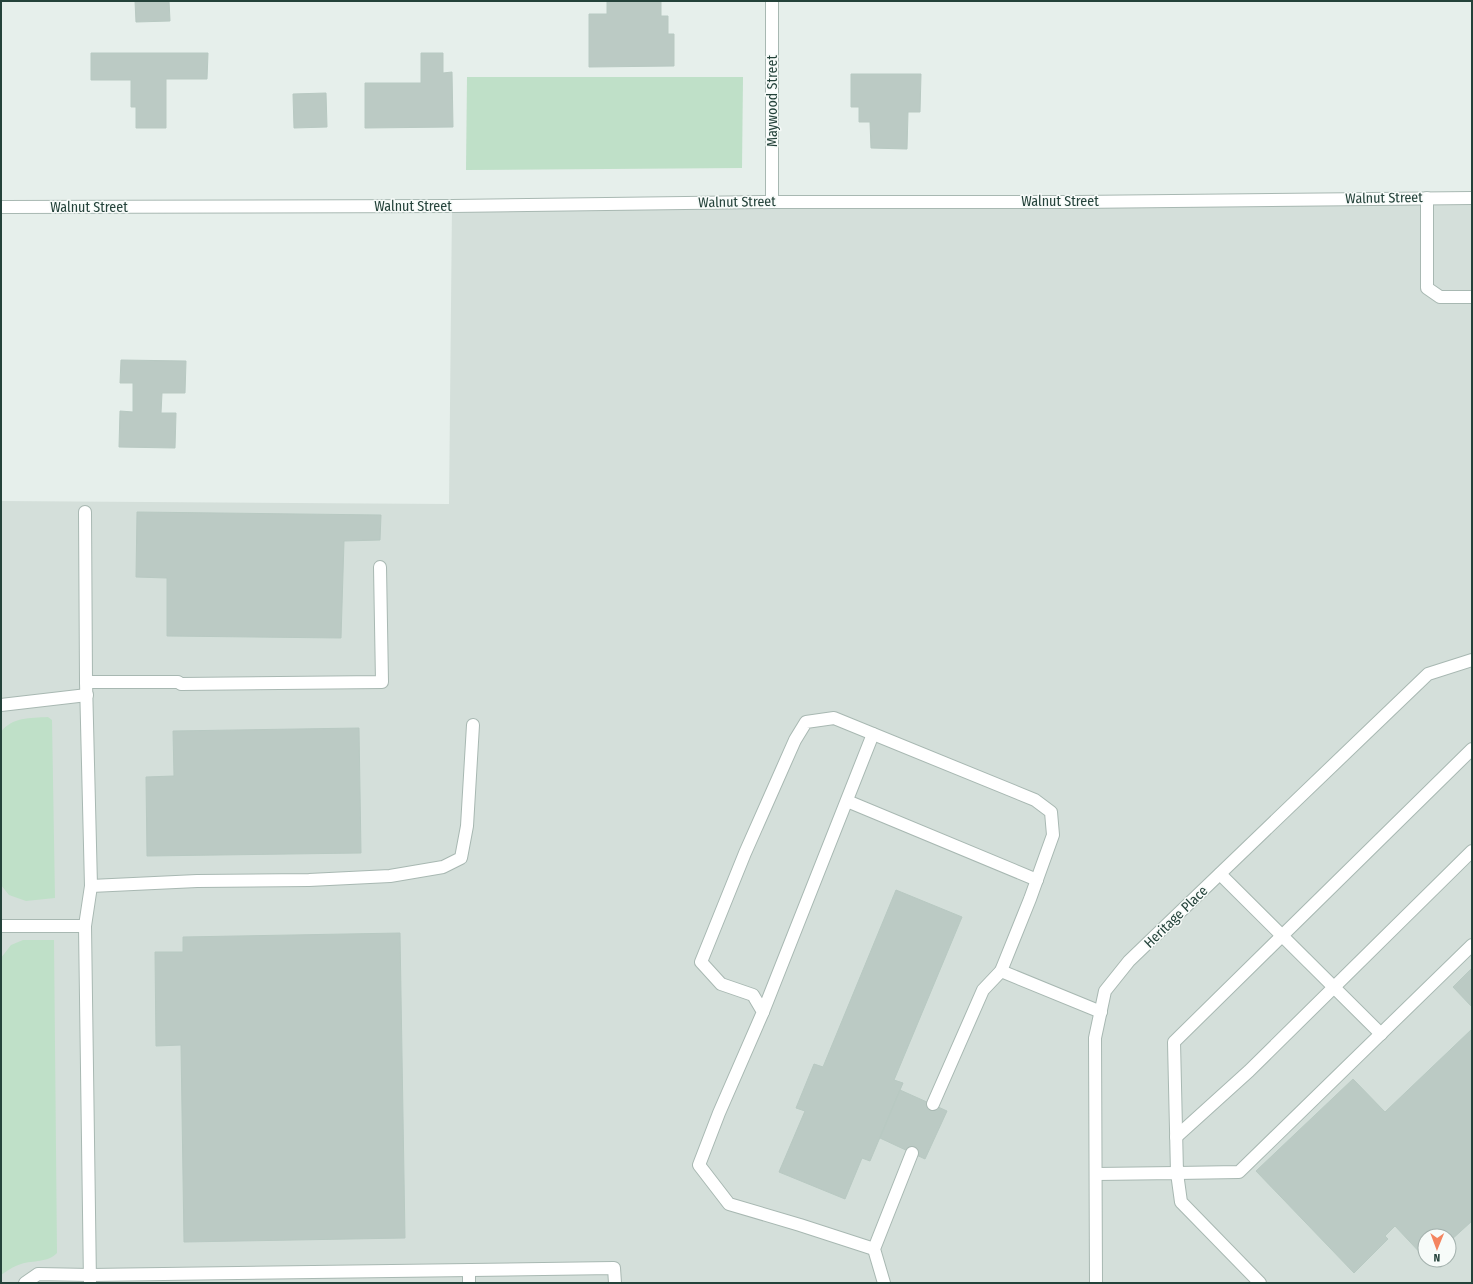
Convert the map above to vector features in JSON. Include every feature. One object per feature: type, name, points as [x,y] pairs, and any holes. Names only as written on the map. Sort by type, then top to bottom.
[{"type":"street","name":"Maywood Street","points":[[772,1],[772,202]]},
{"type":"street","points":[[1427,198],[1427,288],[1440,297],[1472,296]]},
{"type":"street","name":"Walnut Street","points":[[1,207],[452,206],[772,202],[1075,202],[1472,198]]},
{"type":"street","points":[[85,512],[86,682],[91,886],[85,926],[90,1279]]},
{"type":"street","points":[[86,682],[178,682],[188,684],[382,682],[380,566]]},
{"type":"street","name":"Heritage Place","points":[[1096,1283],[1096,1038],[1104,991],[1129,961],[1428,674],[1472,660]]},
{"type":"street","points":[[1,705],[87,695]]},
{"type":"street","points":[[763,1012],[753,995],[721,984],[701,962],[748,846],[795,740],[806,722],[834,718],[1035,800],[1051,812],[1053,835],[1001,971],[983,990],[933,1104]]},
{"type":"street","points":[[91,886],[197,880],[309,880],[390,876],[443,867],[461,858],[467,826],[474,725]]},
{"type":"street","points":[[874,734],[763,1012],[719,1113],[699,1165],[729,1204],[874,1249]]},
{"type":"street","points":[[1260,1283],[1180,1202],[1177,1173],[1174,1042],[1472,749]]},
{"type":"street","points":[[847,801],[1037,880]]},
{"type":"street","points":[[1176,1137],[1249,1071],[1472,851]]},
{"type":"street","points":[[1220,874],[1381,1034]]},
{"type":"street","points":[[1,926],[85,926]]},
{"type":"street","points":[[1096,1174],[1239,1172],[1472,945]]},
{"type":"street","points":[[1001,971],[1100,1012]]},
{"type":"street","points":[[884,1283],[874,1249],[912,1153]]},
{"type":"street","points":[[24,1283],[38,1274],[90,1279],[614,1268],[615,1283]]},
{"type":"street","points":[[469,1270],[469,1283]]},
{"type":"shaded area","points":[[1472,198],[1472,1283],[1,1283],[1,501],[449,504],[452,206]]},
{"type":"green space","points":[[467,77],[743,77],[742,168],[466,170]]},
{"type":"green space","points":[[48,717],[52,720],[55,898],[26,901],[9,895],[1,885],[1,732],[10,723],[22,719]]},
{"type":"green space","points":[[23,940],[54,940],[57,1253],[45,1260],[18,1265],[1,1275],[1,958],[11,945]]},
{"type":"building","points":[[135,1],[169,1],[170,21],[136,22]]},
{"type":"building","points":[[607,1],[661,1],[661,16],[668,16],[668,34],[674,34],[674,66],[589,67],[589,14],[607,14]]},
{"type":"building","points":[[91,53],[208,53],[207,79],[166,79],[166,128],[136,128],[136,107],[131,107],[131,80],[91,80]]},
{"type":"building","points":[[421,53],[443,53],[443,73],[452,72],[453,127],[365,128],[365,83],[421,83]]},
{"type":"building","points":[[851,74],[921,74],[920,112],[908,112],[907,149],[871,148],[870,122],[859,122],[859,107],[851,107]]},
{"type":"building","points":[[326,93],[327,127],[294,128],[293,94]]},
{"type":"building","points":[[121,360],[186,361],[185,393],[162,393],[161,413],[176,413],[175,448],[119,447],[120,411],[133,412],[133,383],[120,383]]},
{"type":"building","points":[[137,512],[381,515],[380,540],[344,541],[341,638],[167,636],[167,578],[136,577]]},
{"type":"building","points":[[359,728],[361,853],[147,856],[146,777],[174,776],[173,731]]},
{"type":"building","points":[[896,890],[962,917],[894,1080],[903,1083],[870,1161],[862,1158],[845,1199],[779,1172],[805,1111],[796,1108],[814,1064],[823,1067]]},
{"type":"building","points":[[400,933],[405,1238],[184,1242],[181,1045],[156,1046],[155,952],[183,952],[183,937]]},
{"type":"building","points":[[1472,968],[1472,1007],[1453,987]]},
{"type":"building","points":[[1472,1029],[1472,1221],[1457,1235],[1457,1228],[1417,1228],[1417,1249],[1395,1226],[1385,1236],[1388,1239],[1354,1273],[1256,1171],[1353,1079],[1385,1112]]},
{"type":"building","points":[[900,1090],[947,1111],[925,1159],[880,1138]]}]
